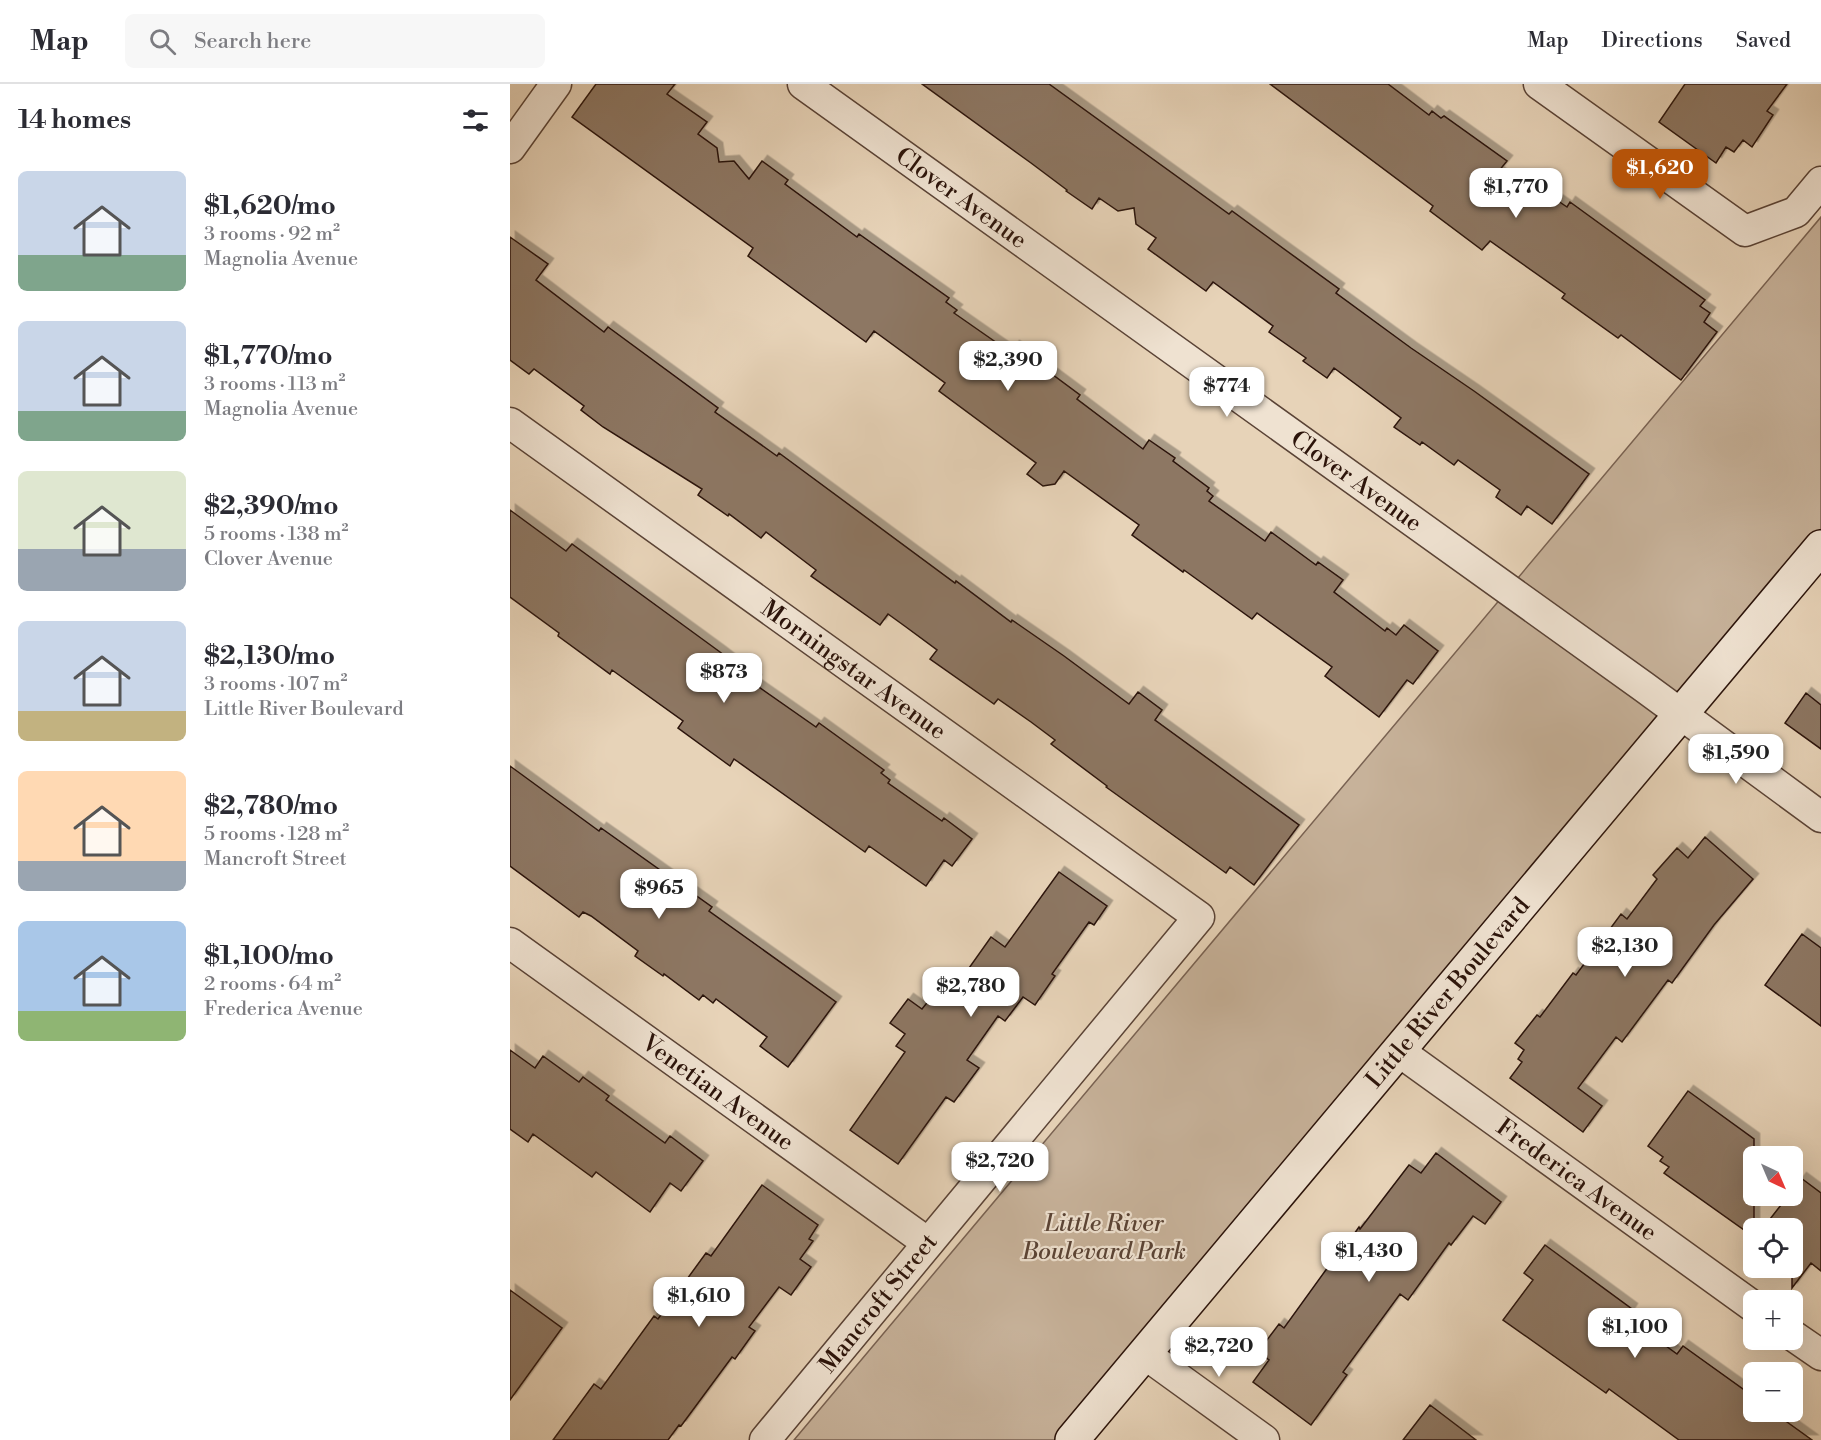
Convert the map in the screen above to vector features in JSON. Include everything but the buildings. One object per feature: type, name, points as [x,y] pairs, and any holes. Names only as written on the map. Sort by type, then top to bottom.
[{"type":"street","points":[[510,148],[556,84]]},
{"type":"street","name":"Clover Avenue","points":[[804,84],[1644,687],[1821,818]]},
{"type":"street","points":[[1539,84],[1745,231],[1796,212],[1821,182]]},
{"type":"street","name":"Morningstar Avenue","points":[[510,423],[1199,916]]},
{"type":"street","name":"Little River Boulevard","points":[[1072,1440],[1400,1052],[1821,547]]},
{"type":"street","name":"Mancroft Street","points":[[765,1440],[1199,916]]},
{"type":"street","name":"Venetian Avenue","points":[[510,943],[928,1243]]},
{"type":"street","name":"Frederica Avenue","points":[[1400,1052],[1743,1299]]},
{"type":"street","points":[[1803,1343],[1821,1356]]},
{"type":"street","points":[[1145,1354],[1264,1440]]},
{"type":"green space","name":"Little River Boulevard Park","points":[[1821,217],[1821,547],[1072,1440],[794,1440]]}]
